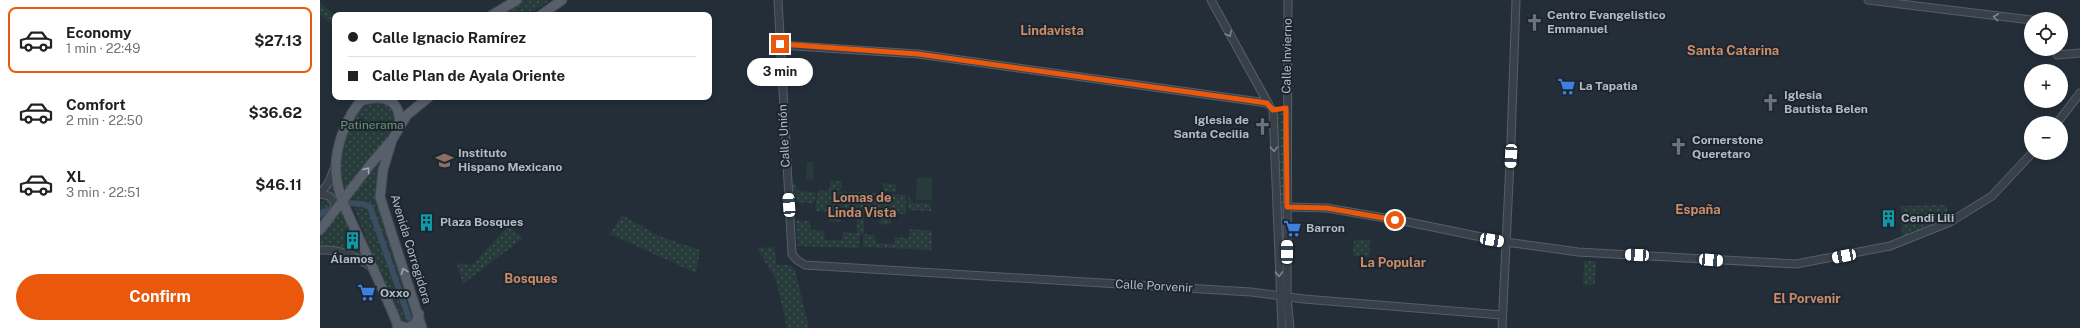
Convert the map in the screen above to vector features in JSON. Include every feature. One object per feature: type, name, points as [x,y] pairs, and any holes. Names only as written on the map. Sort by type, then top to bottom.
[{"type":"main road","points":[[497,12],[517,0]]},
{"type":"main road","points":[[545,12],[562,0]]},
{"type":"main road","points":[[362,100],[352,111],[346,123],[335,164],[337,181],[343,201],[398,326],[408,328],[416,323],[418,314]]},
{"type":"main road","points":[[390,100],[396,105],[400,117],[399,128]]},
{"type":"main road","name":"Avenida Corregidora","points":[[422,328],[380,197],[383,170],[392,140],[407,115],[425,100]]},
{"type":"main road","points":[[320,230],[370,165],[392,140]]},
{"type":"street","name":"Calle Unión","points":[[778,0],[792,254],[797,260],[805,265]]},
{"type":"street","points":[[1211,0],[1267,103],[1273,110],[1286,108]]},
{"type":"street","name":"Calle Invierno","points":[[1282,328],[1287,240],[1286,108],[1288,0]]},
{"type":"street","points":[[1502,328],[1516,0]]},
{"type":"street","points":[[1868,0],[2024,19]]},
{"type":"street","points":[[780,44],[918,54],[1267,103]]},
{"type":"street","points":[[2068,52],[2080,53]]},
{"type":"street","points":[[2062,116],[2080,93]]},
{"type":"street","name":"Calle Invierno","points":[[1273,110],[1278,240],[1283,297],[1290,328]]},
{"type":"street","points":[[1287,207],[1327,208],[1408,222],[1506,242],[1578,252],[1796,264],[1890,246],[1950,222],[1992,196],[2025,160]]},
{"type":"street","points":[[333,214],[335,203],[329,196],[320,194],[329,182],[335,164]]},
{"type":"street","points":[[1278,240],[1287,240]]},
{"type":"street","points":[[320,250],[335,249],[356,256],[373,268]]},
{"type":"street","name":"Calle Porvenir","points":[[805,265],[1251,292],[1283,297],[1502,315]]},
{"type":"green space","points":[[523,0],[550,0],[533,12],[504,12]]},
{"type":"green space","points":[[320,3],[332,13],[332,25],[320,15]]},
{"type":"green space","name":"Patinerama","points":[[384,100],[400,117],[387,150],[377,201],[414,315],[408,324],[399,322],[349,195],[343,201],[339,149],[361,101]]},
{"type":"green space","points":[[1277,113],[1283,113],[1285,238],[1279,239]]},
{"type":"green space","points":[[807,162],[814,162],[813,180],[806,179]]},
{"type":"green space","points":[[334,177],[339,200],[337,203],[323,192]]},
{"type":"green space","points":[[932,177],[932,201],[916,199],[917,178]]},
{"type":"green space","points":[[831,180],[842,182],[841,190],[829,190]]},
{"type":"green space","points":[[791,183],[796,184],[797,190],[816,193],[814,203],[793,202]]},
{"type":"green space","points":[[883,183],[896,184],[896,192],[883,191]]},
{"type":"green space","points":[[818,190],[906,195],[906,214],[864,213],[864,234],[875,235],[876,243],[894,244],[895,237],[909,238],[910,229],[932,231],[932,250],[863,247],[863,234],[860,234],[859,248],[798,246],[796,220],[809,221],[811,230],[824,231],[825,240],[842,240],[843,232],[857,233],[856,213],[840,212],[841,222],[829,221],[829,212],[815,211]]},
{"type":"green space","points":[[908,195],[913,203],[931,203],[931,211],[908,210]]},
{"type":"green space","points":[[324,200],[329,201],[332,204],[331,209],[320,222],[320,204]]},
{"type":"green space","points":[[1947,205],[1948,221],[1902,238],[1901,206]]},
{"type":"green space","points":[[343,208],[367,260],[332,247],[320,247],[320,229]]},
{"type":"green space","points":[[880,214],[891,215],[891,225],[879,224]]},
{"type":"green space","points":[[622,215],[659,236],[700,250],[696,273],[610,234]]},
{"type":"green space","points":[[508,226],[523,238],[463,284],[457,263],[472,265]]},
{"type":"green space","points":[[1354,240],[1370,240],[1370,257],[1353,256]]},
{"type":"green space","points":[[774,247],[777,265],[790,265],[795,270],[809,328],[787,328],[776,280],[757,248]]},
{"type":"green space","points":[[1584,261],[1596,261],[1595,285],[1583,285]]},
{"type":"waterway","points":[[349,203],[363,204],[370,207],[409,318]]},
{"type":"waterway","points":[[320,214],[328,210]]},
{"type":"place","name":"Centro Evangelistico Emmanuel","points":[[1534,22]]},
{"type":"place","name":"La Tapatia","points":[[1566,86]]},
{"type":"place","name":"Iglesia Bautista Belen","points":[[1771,102]]},
{"type":"place","name":"Iglesia de Santa Cecilia","points":[[1262,127]]},
{"type":"place","name":"Cornerstone Queretaro","points":[[1679,147]]},
{"type":"place","name":"Instituto Hispano Mexicano","points":[[445,160]]},
{"type":"place","name":"Cendi Lili","points":[[1888,218]]},
{"type":"place","name":"Plaza Bosques","points":[[427,222]]},
{"type":"place","name":"Barron","points":[[1293,228]]},
{"type":"place","name":"Álamos","points":[[352,240]]},
{"type":"place","name":"Oxxo","points":[[367,293]]},
{"type":"district","name":"Lindavista","points":[[1052,30]]},
{"type":"district","name":"Santa Catarina","points":[[1733,50]]},
{"type":"district","name":"Lomas de Linda Vista","points":[[862,204]]},
{"type":"district","name":"España","points":[[1698,209]]},
{"type":"district","name":"La Popular","points":[[1393,262]]},
{"type":"district","name":"Bosques","points":[[531,278]]},
{"type":"district","name":"El Porvenir","points":[[1807,298]]},
{"type":"route","points":[[780,44],[918,54],[1114,80],[1267,103],[1273,110],[1286,108],[1287,207],[1327,208],[1395,220]]}]
